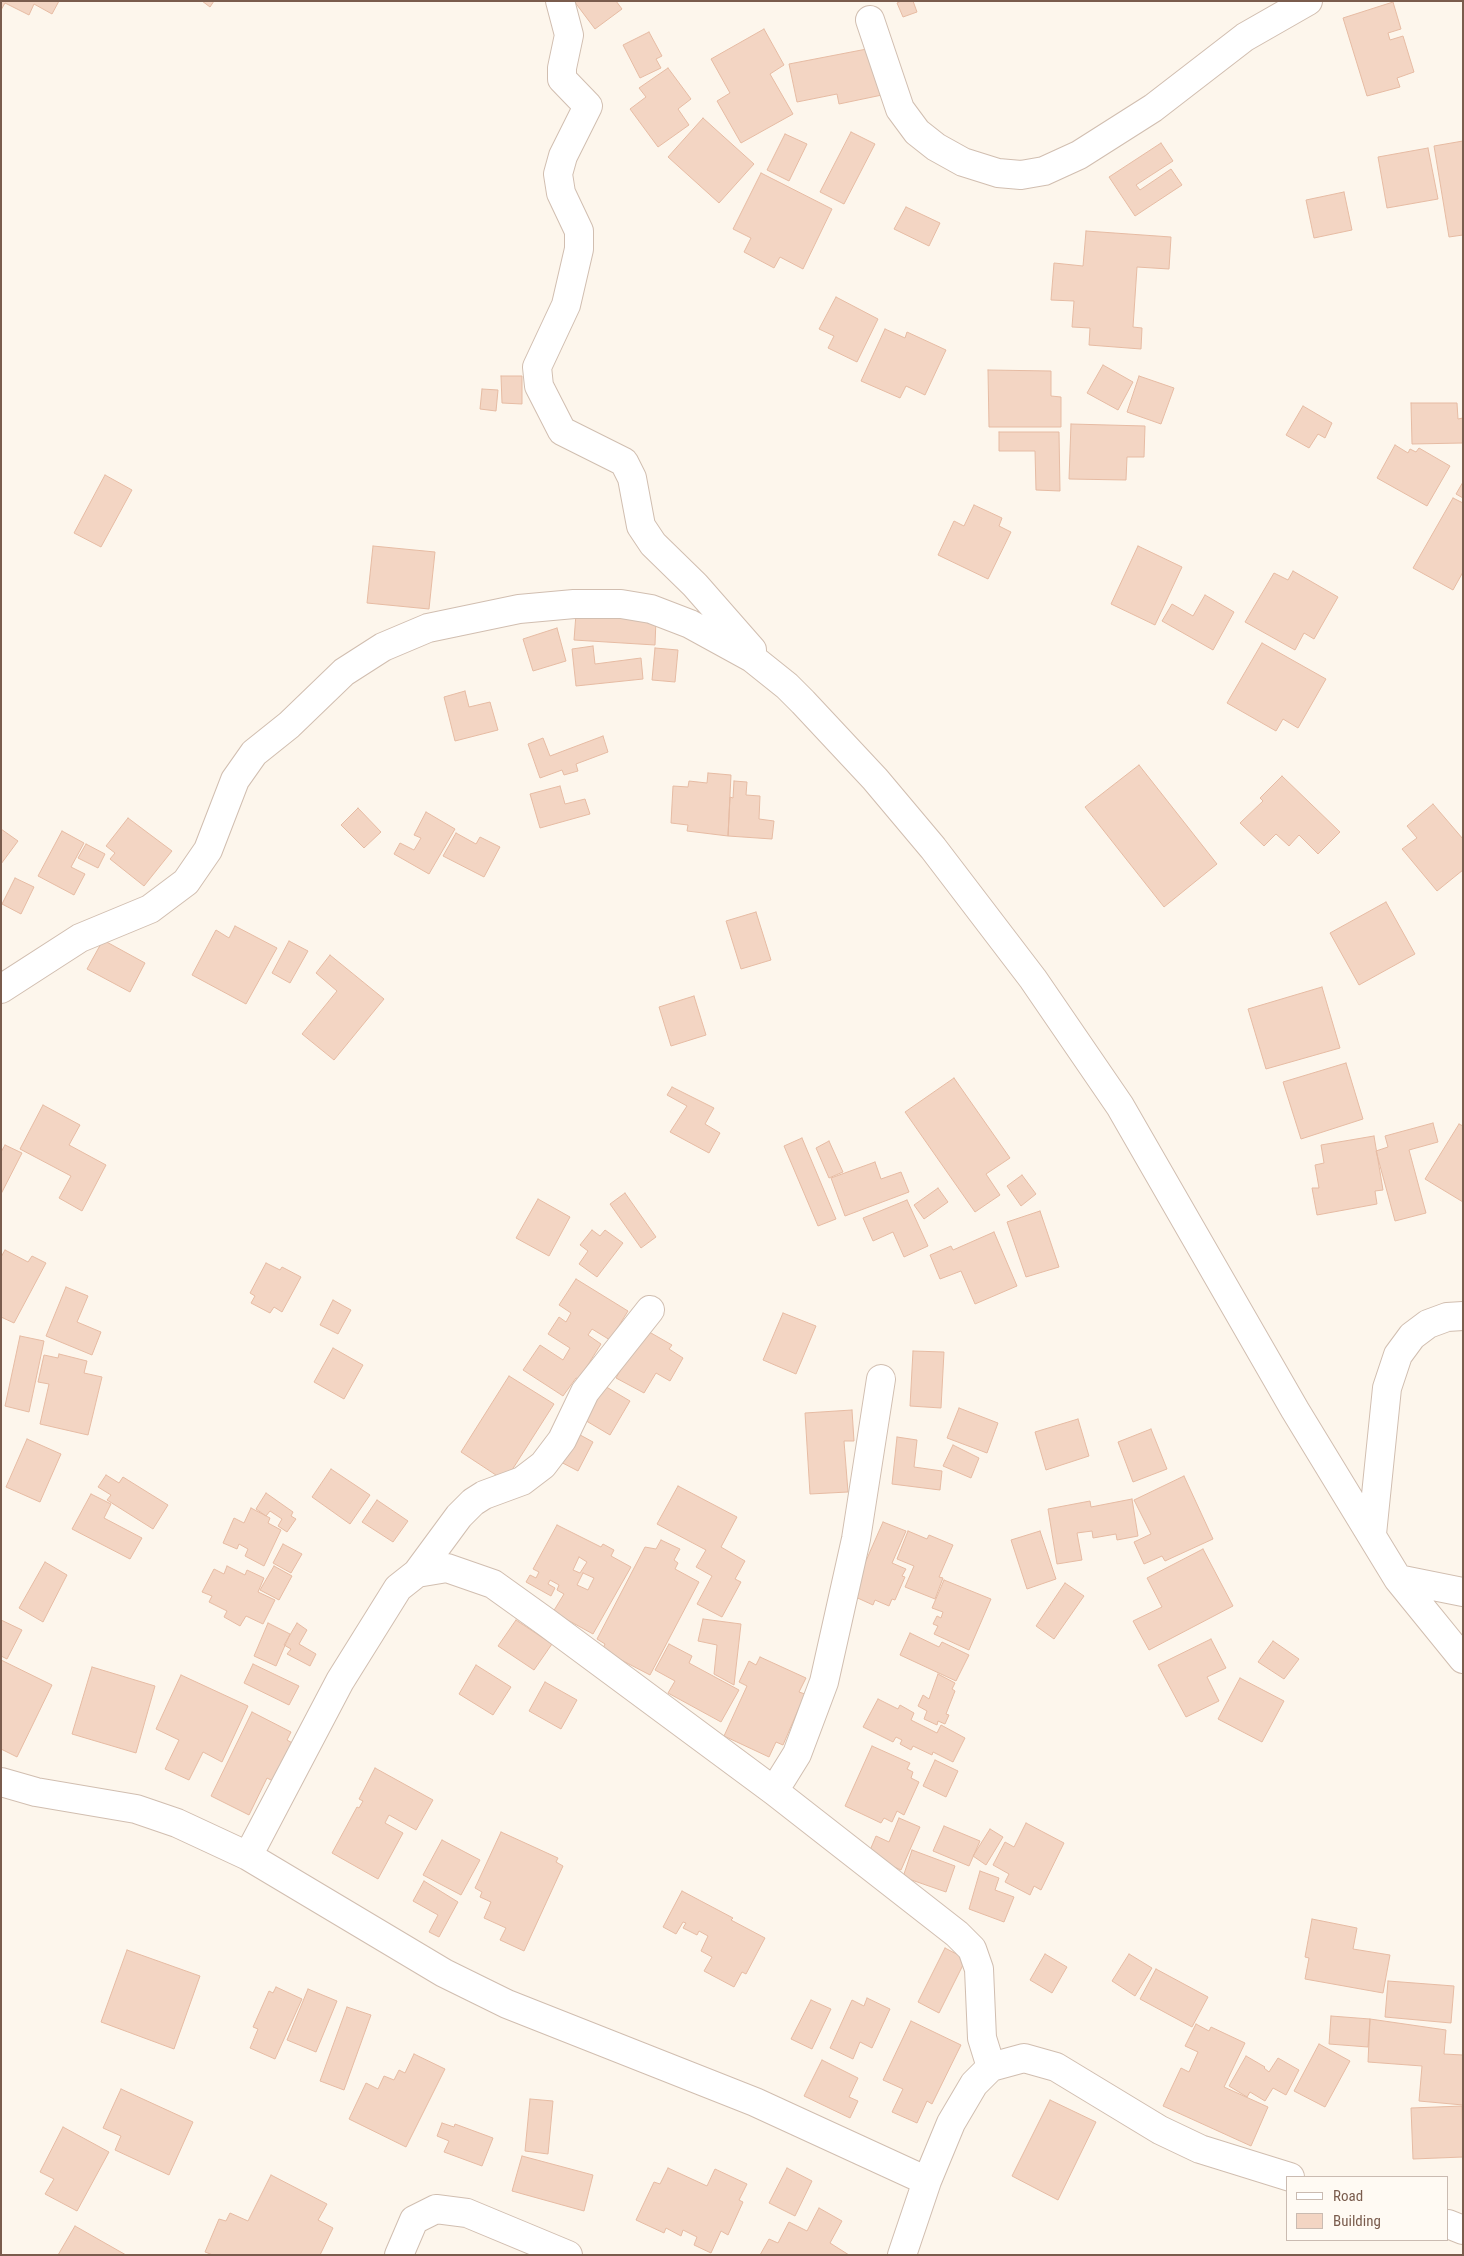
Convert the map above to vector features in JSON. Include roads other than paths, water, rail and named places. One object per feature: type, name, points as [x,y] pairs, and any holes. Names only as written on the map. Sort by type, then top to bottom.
[{"type":"street","points":[[560,1],[569,35],[562,68],[562,79],[588,106],[563,156],[558,174],[560,193],[580,231],[579,249],[566,305],[537,366],[539,386],[562,431],[624,462],[632,478],[640,526],[653,544],[695,585],[769,670],[803,702],[875,779],[933,848],[1033,979],[1120,1106],[1295,1410],[1398,1579],[1463,1659]]},
{"type":"street","points":[[870,20],[900,109],[917,132],[936,148],[963,162],[998,174],[1021,175],[1044,172],[1079,155],[1153,108],[1245,37],[1308,1]]},
{"type":"street","points":[[1,989],[80,938],[150,909],[186,882],[208,850],[235,780],[254,753],[289,725],[344,672],[383,647],[428,628],[518,609],[574,604],[621,604],[651,609],[690,624],[752,658],[769,670]]},
{"type":"street","points":[[248,1856],[340,1680],[398,1588],[417,1573],[459,1516],[473,1502],[484,1495],[522,1482],[543,1465],[562,1440],[585,1392],[650,1310]]},
{"type":"street","points":[[1372,1534],[1387,1388],[1398,1355],[1412,1336],[1428,1324],[1447,1317],[1463,1316]]},
{"type":"street","points":[[774,1791],[797,1754],[824,1682],[856,1539],[881,1379]]},
{"type":"street","points":[[417,1573],[447,1568],[493,1584],[774,1791],[906,1892],[972,1949],[979,1969],[982,2038],[991,2067]]},
{"type":"street","points":[[1398,1579],[1463,1592]]},
{"type":"street","points":[[1,1782],[36,1792],[136,1809],[177,1823],[248,1856],[444,1973],[507,2004],[755,2102],[927,2181]]},
{"type":"street","points":[[902,2255],[927,2181],[951,2123],[974,2084],[991,2067],[1024,2058],[1056,2067],[1160,2130],[1200,2150],[1287,2176]]},
{"type":"street","points":[[399,2255],[414,2220],[436,2208],[467,2214],[568,2255]]},
{"type":"street","points":[[1449,2224],[1463,2230]]}]
